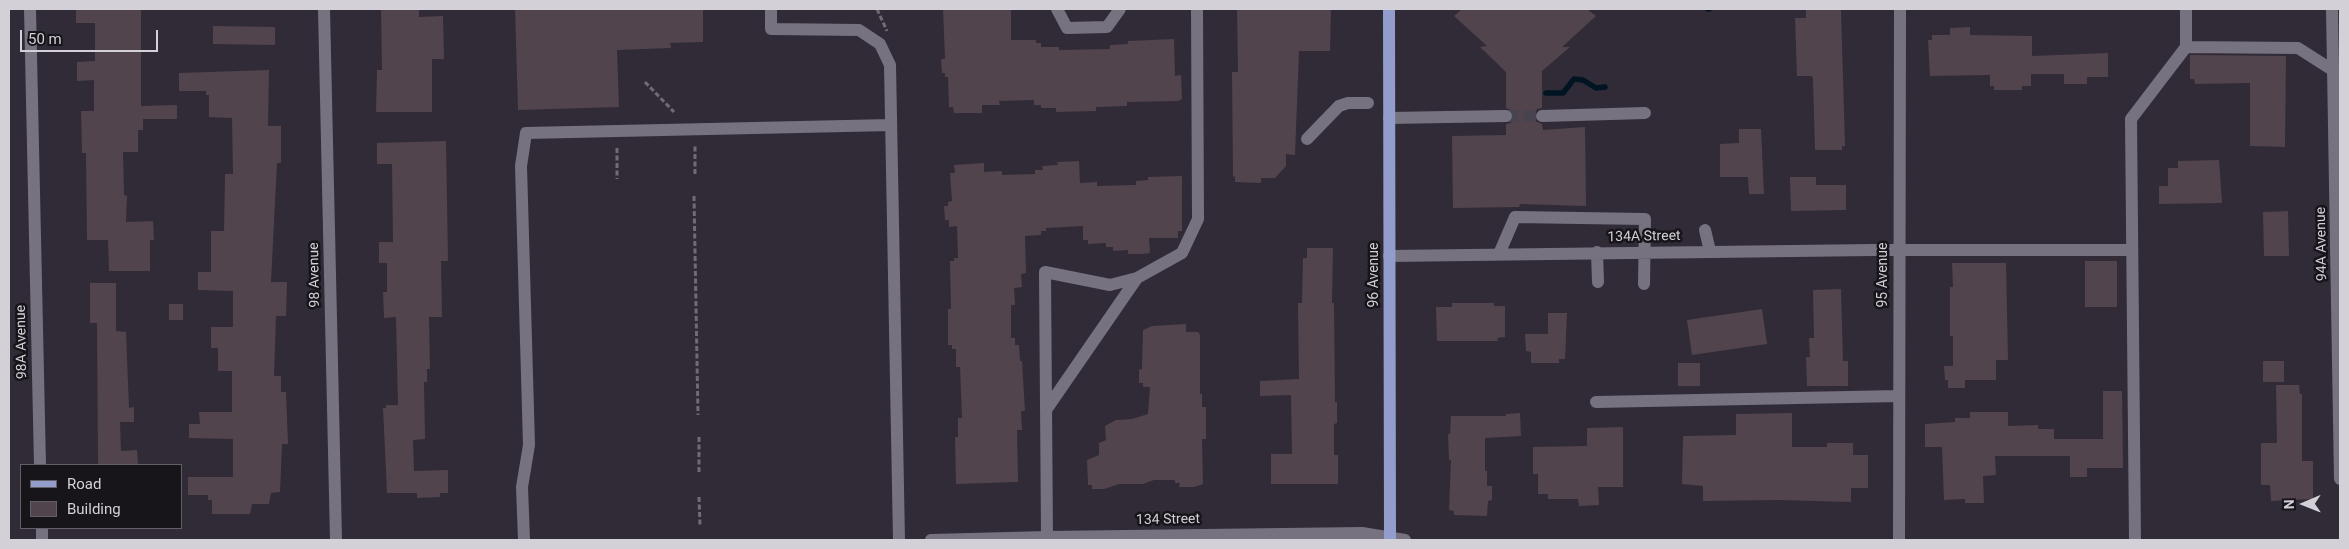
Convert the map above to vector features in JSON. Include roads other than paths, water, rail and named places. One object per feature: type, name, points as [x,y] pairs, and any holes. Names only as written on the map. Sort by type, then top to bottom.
[{"type":"main road","name":"96 Avenue","points":[[1389,9],[1390,539]]},
{"type":"street","name":"98A Avenue","points":[[30,9],[40,464]]},
{"type":"street","name":"98 Avenue","points":[[324,9],[336,540]]},
{"type":"street","points":[[771,9],[771,29],[859,30],[880,44],[890,65],[899,540]]},
{"type":"street","points":[[1057,9],[1067,28],[1107,27],[1120,9]]},
{"type":"street","points":[[1047,536],[1045,272],[1110,285],[1136,278],[1182,253],[1198,219],[1197,9]]},
{"type":"street","name":"95 Avenue","points":[[1899,540],[1898,250],[1900,9]]},
{"type":"street","points":[[2135,540],[2131,119],[2186,47],[2186,9]]},
{"type":"street","name":"94A Avenue","points":[[2332,9],[2340,479]]},
{"type":"street","points":[[2186,47],[2298,48],[2334,71]]},
{"type":"street","points":[[1307,139],[1339,106],[1348,103],[1368,103]]},
{"type":"street","points":[[1542,116],[1645,114]]},
{"type":"street","points":[[1389,118],[1506,116]]},
{"type":"street","points":[[524,540],[522,487],[529,445],[521,166],[526,133],[891,125]]},
{"type":"street","points":[[1499,254],[1515,217],[1645,219],[1644,284]]},
{"type":"street","points":[[1706,230],[1710,251]]},
{"type":"street","name":"134A Street","points":[[1389,256],[1710,251],[2132,250]]},
{"type":"street","points":[[1597,252],[1598,282]]},
{"type":"street","points":[[1046,410],[1136,278]]},
{"type":"street","points":[[1596,402],[1899,396]]},
{"type":"street","name":"134 Street","points":[[931,540],[1047,536],[1362,533],[1404,540]]},
{"type":"waterway","points":[[1546,93],[1563,93],[1574,79],[1583,80],[1596,88],[1605,87]]},
{"type":"tunnel","points":[[1506,116],[1542,116]]}]
